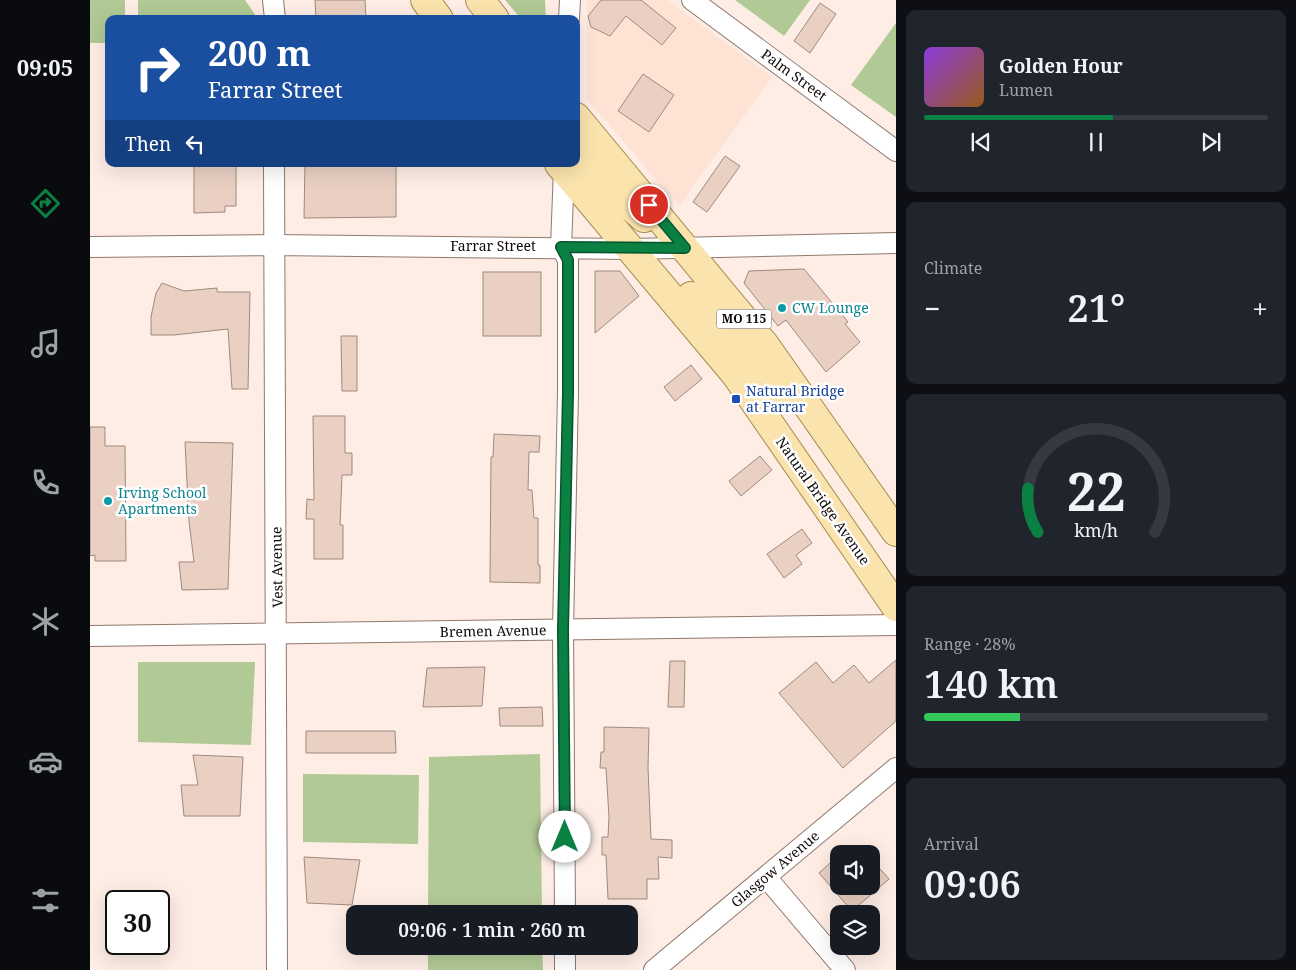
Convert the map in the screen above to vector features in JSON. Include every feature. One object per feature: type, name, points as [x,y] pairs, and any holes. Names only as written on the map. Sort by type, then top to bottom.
[{"type":"main road","points":[[425,0],[436,15]]},
{"type":"main road","points":[[480,0],[492,15]]},
{"type":"main road","name":"MO 115","points":[[580,122],[766,345],[896,532]]},
{"type":"main road","name":"Natural Bridge Avenue","points":[[570,167],[631,249],[736,375],[896,606]]},
{"type":"main road","points":[[574,167],[605,186],[633,210],[685,248]]},
{"type":"main road","points":[[631,249],[668,277],[710,314],[785,397],[834,444]]},
{"type":"main road","points":[[829,509],[888,562],[896,573]]},
{"type":"street","points":[[273,0],[275,15]]},
{"type":"street","points":[[569,15],[570,0]]},
{"type":"street","name":"Palm Street","points":[[692,0],[896,151]]},
{"type":"street","name":"Vest Avenue","points":[[274,167],[273,245],[278,634],[277,970]]},
{"type":"street","points":[[565,905],[563,630],[568,392],[568,260],[561,247],[566,167]]},
{"type":"street","name":"Farrar Street","points":[[90,247],[273,245],[631,249],[896,243]]},
{"type":"street","name":"Bremen Avenue","points":[[90,636],[896,626]]},
{"type":"street","name":"Glasgow Avenue","points":[[654,970],[896,768]]},
{"type":"street","points":[[766,877],[844,970]]},
{"type":"street","points":[[565,955],[566,970]]},
{"type":"shaded area","points":[[587,0],[668,0],[772,77],[679,206],[587,99]]},
{"type":"green space","points":[[90,0],[125,0],[125,15],[105,15],[105,43],[90,43]]},
{"type":"green space","points":[[138,0],[245,0],[255,15],[138,15]]},
{"type":"green space","points":[[505,0],[545,0],[546,15],[518,15]]},
{"type":"green space","points":[[735,0],[810,0],[784,36]]},
{"type":"green space","points":[[896,23],[896,117],[851,85]]},
{"type":"green space","points":[[138,662],[255,662],[251,745],[138,742]]},
{"type":"green space","points":[[540,754],[542,905],[428,905],[429,757]]},
{"type":"green space","points":[[303,774],[419,775],[418,844],[303,842]]},
{"type":"green space","points":[[428,955],[542,955],[543,970],[428,970]]},
{"type":"building","points":[[315,0],[365,0],[366,15],[316,15]]},
{"type":"building","points":[[601,0],[641,0],[676,28],[662,45],[626,16],[610,36],[591,27],[588,16]]},
{"type":"building","points":[[820,3],[836,14],[810,53],[794,41]]},
{"type":"building","points":[[643,74],[674,95],[649,132],[618,111]]},
{"type":"building","points":[[725,156],[740,166],[707,212],[693,202]]},
{"type":"building","points":[[194,167],[236,167],[236,206],[225,206],[225,212],[194,213]]},
{"type":"building","points":[[305,167],[396,167],[396,217],[304,218]]},
{"type":"building","points":[[804,269],[848,322],[845,324],[860,342],[826,372],[786,320],[778,326],[744,283],[749,271]]},
{"type":"building","points":[[595,271],[620,271],[639,296],[595,333]]},
{"type":"building","points":[[483,272],[541,272],[541,336],[483,336]]},
{"type":"building","points":[[162,283],[184,291],[217,288],[217,292],[250,292],[248,389],[232,389],[228,329],[174,335],[151,335],[151,317],[156,293]]},
{"type":"building","points":[[341,336],[357,336],[357,391],[342,391]]},
{"type":"building","points":[[691,365],[702,379],[675,401],[664,387]]},
{"type":"building","points":[[313,416],[345,416],[345,453],[352,453],[352,475],[342,475],[340,525],[343,525],[343,559],[314,559],[314,519],[306,519],[307,499],[314,500]]},
{"type":"building","name":"Irving School Apartments","points":[[90,427],[105,427],[105,446],[125,446],[126,561],[95,561],[95,555],[90,556]]},
{"type":"building","points":[[494,434],[540,436],[539,452],[529,452],[528,490],[532,490],[534,518],[538,518],[540,583],[490,582],[491,457],[493,457]]},
{"type":"building","points":[[185,442],[233,443],[228,589],[182,590],[179,562],[194,562],[189,521]]},
{"type":"building","points":[[760,456],[772,470],[741,496],[729,481]]},
{"type":"building","points":[[802,529],[812,543],[796,555],[802,564],[784,578],[767,554]]},
{"type":"building","points":[[896,660],[896,721],[843,768],[779,693],[816,662],[833,683],[854,665],[869,683]]},
{"type":"building","points":[[670,661],[685,661],[684,707],[668,707]]},
{"type":"building","points":[[485,667],[482,706],[423,707],[427,668]]},
{"type":"building","points":[[542,707],[543,726],[500,726],[499,708]]},
{"type":"building","points":[[604,727],[649,728],[648,768],[651,839],[672,840],[672,858],[658,857],[659,879],[647,879],[647,899],[608,899],[606,855],[602,855],[602,837],[608,837],[609,817],[606,768],[600,768],[601,752],[604,752]]},
{"type":"building","points":[[306,731],[395,731],[396,753],[306,753]]},
{"type":"building","points":[[193,755],[243,757],[240,816],[184,816],[181,785],[198,785]]},
{"type":"building","points":[[304,857],[360,860],[352,905],[307,903]]},
{"type":"building","points":[[830,863],[830,886],[819,873]]},
{"type":"building","points":[[880,869],[889,879],[880,887]]},
{"type":"building","points":[[838,895],[870,895],[859,905],[847,905]]},
{"type":"place","name":"CW Lounge","points":[[782,308]]},
{"type":"place","name":"Natural Bridge at Farrar","points":[[736,399]]},
{"type":"place","name":"Irving School Apartments","points":[[108,501]]},
{"type":"route","points":[[565,837],[563,630],[568,392],[568,260],[561,247],[685,248],[649,205]]}]
